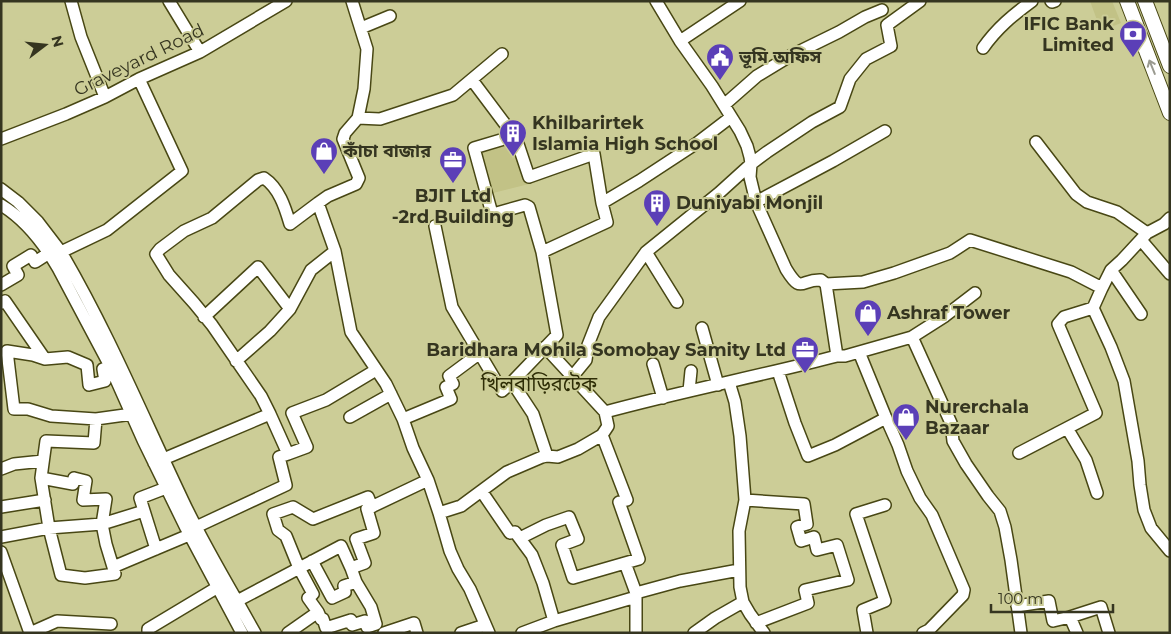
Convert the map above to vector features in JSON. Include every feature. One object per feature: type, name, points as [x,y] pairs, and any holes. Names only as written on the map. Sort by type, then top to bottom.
[{"type":"main road","points":[[1127,1],[1170,113]]},
{"type":"main road","points":[[1145,1],[1170,66]]},
{"type":"street","points":[[71,1],[81,37],[105,97]]},
{"type":"street","points":[[169,1],[200,52]]},
{"type":"street","name":"Graveyard Road","points":[[1,139],[105,97],[139,79],[200,52],[286,1]]},
{"type":"street","points":[[288,454],[261,396],[204,317],[169,275],[156,254],[160,248],[184,231],[212,218],[258,180],[264,178],[270,182],[286,207],[290,224],[328,196],[356,184],[357,173],[343,139],[345,133],[358,118],[364,89],[367,49],[352,1]]},
{"type":"street","points":[[656,1],[680,41],[724,104],[740,131],[747,146],[751,164],[750,177],[756,202],[786,269],[796,283],[800,284],[817,279],[826,284],[863,282],[950,253],[970,240],[1071,272],[1102,288]]},
{"type":"street","points":[[572,377],[586,360],[588,345],[599,317],[646,252],[733,182],[751,164],[795,133],[840,107],[850,80],[866,59],[890,46],[887,26],[920,1]]},
{"type":"street","points":[[984,48],[989,39],[1011,16],[1032,1]]},
{"type":"street","points":[[680,41],[738,2]]},
{"type":"street","points":[[724,104],[757,76],[790,56],[882,10]]},
{"type":"street","points":[[361,28],[390,16]]},
{"type":"street","points":[[358,118],[380,119],[453,95],[502,54]]},
{"type":"street","points":[[1,285],[18,275],[13,266],[30,256],[35,262],[107,230],[182,171],[139,79]]},
{"type":"street","points":[[472,80],[516,138],[529,176],[594,154],[607,222],[542,252]]},
{"type":"street","points":[[602,203],[697,143],[731,117]]},
{"type":"street","points":[[756,202],[885,131]]},
{"type":"street","points":[[435,226],[452,307],[502,391],[557,335],[542,252],[529,207],[525,205],[493,214],[474,148],[514,136]]},
{"type":"street","points":[[1036,142],[1076,194],[1087,202],[1117,212],[1144,236],[1170,274]]},
{"type":"street","points":[[1,189],[18,202],[55,252],[93,311],[142,412],[166,488],[193,531]]},
{"type":"street","points":[[318,203],[335,251],[351,332],[386,384],[403,419],[413,448],[428,480],[450,551],[470,589],[487,629],[461,633]]},
{"type":"street","points":[[1,204],[18,217],[34,225]]},
{"type":"street","points":[[1170,218],[1164,224],[1144,236],[1111,270],[1094,308],[1124,381],[1138,461],[1144,510],[1151,528],[1170,551]]},
{"type":"street","points":[[236,361],[270,331],[290,309],[311,270],[335,251]]},
{"type":"street","points":[[55,252],[132,414],[159,461],[222,585],[242,633]]},
{"type":"street","points":[[646,252],[678,302]]},
{"type":"street","points":[[204,317],[258,267],[290,309]]},
{"type":"street","points":[[1111,270],[1142,314]]},
{"type":"street","points":[[826,284],[837,356]]},
{"type":"street","points":[[605,412],[837,356],[845,356],[912,337],[945,316],[975,293]]},
{"type":"street","points":[[1,303],[5,301],[45,359]]},
{"type":"street","points":[[1019,453],[1096,413],[1058,324],[1064,317],[1094,308]]},
{"type":"street","points":[[702,328],[724,383],[735,402],[740,436],[745,500],[739,531],[740,587],[743,602],[764,633]]},
{"type":"street","points":[[912,337],[951,423],[953,441],[966,464],[1000,511],[1010,552],[1021,633]]},
{"type":"street","points":[[438,513],[461,506],[508,472],[542,457],[558,457],[578,449],[602,435],[608,426],[605,412],[545,346]]},
{"type":"street","points":[[110,366],[103,369],[105,381],[89,385],[87,365],[68,356],[45,359],[7,351],[14,410],[28,409],[51,416],[96,419],[132,414]]},
{"type":"street","points":[[859,352],[898,445],[906,471],[920,498],[932,515],[964,590],[963,595],[929,630],[923,633]]},
{"type":"street","points":[[403,419],[451,399],[446,387],[453,384],[448,376],[480,353]]},
{"type":"street","points":[[653,364],[663,398]]},
{"type":"street","points":[[113,567],[156,549],[286,485],[279,457],[307,447],[292,413],[326,400],[376,370]]},
{"type":"street","points":[[689,391],[690,371]]},
{"type":"street","points":[[778,371],[808,456],[835,445],[886,418]]},
{"type":"street","points":[[512,382],[533,414],[548,456]]},
{"type":"street","points":[[350,417],[391,394]]},
{"type":"street","points":[[159,461],[270,414]]},
{"type":"street","points":[[41,478],[73,484],[74,478],[86,481],[83,500],[106,499],[102,524],[115,574],[85,578],[61,575],[49,528],[41,478],[46,441],[94,443],[96,419]]},
{"type":"street","points":[[1067,428],[1086,460],[1097,493]]},
{"type":"street","points":[[520,538],[546,525],[569,517],[578,539],[562,544],[573,578],[639,559],[619,502],[627,500],[602,435]]},
{"type":"street","points":[[1,468],[14,464],[43,461]]},
{"type":"street","points":[[350,568],[366,563],[356,539],[374,533],[367,509],[428,480]]},
{"type":"street","points":[[156,549],[140,498],[166,488]]},
{"type":"street","points":[[482,492],[510,533],[516,532],[532,555],[543,583],[554,621]]},
{"type":"street","points":[[372,507],[368,497],[312,519],[294,507],[273,514],[278,530],[286,536],[314,594],[308,598],[321,619],[323,618],[326,628],[351,620],[352,625],[365,621],[367,627],[380,630],[414,623],[417,633]]},
{"type":"street","points":[[1,507],[44,500]]},
{"type":"street","points":[[745,500],[804,504],[807,524],[797,527],[801,541],[814,537],[817,550],[837,545],[848,580],[805,590],[808,603],[756,623]]},
{"type":"street","points":[[866,632],[863,610],[885,601],[856,514],[885,505]]},
{"type":"street","points":[[1,537],[49,528],[102,524],[144,512]]},
{"type":"street","points":[[237,601],[342,546],[356,582],[371,607],[380,630]]},
{"type":"street","points":[[1,552],[30,633],[57,621],[111,624]]},
{"type":"street","points":[[312,561],[332,598],[346,592],[344,586],[356,582]]},
{"type":"street","points":[[625,562],[636,595],[636,633]]},
{"type":"street","points":[[522,633],[680,581],[740,570]]},
{"type":"street","points":[[222,585],[237,601],[255,633]]},
{"type":"street","points":[[148,633],[148,629],[222,585]]},
{"type":"street","points":[[1017,606],[1048,601],[1053,621],[1101,608],[1109,633]]},
{"type":"street","points":[[694,633],[743,602]]},
{"type":"street","points":[[288,633],[318,612]]},
{"type":"street","points":[[1070,617],[1077,633]]},
{"type":"shaded area","points":[[1090,1],[1112,1],[1121,23],[1101,31]]},
{"type":"shaded area","points":[[515,138],[529,184],[489,194],[475,149]]},
{"type":"place","name":"IFIC Bank Limited","points":[[1133,58]]},
{"type":"place","name":"ভূমি অফিস","points":[[720,81]]},
{"type":"place","name":"Khilbarirtek Islamia High School","points":[[513,157]]},
{"type":"place","name":"কাঁচা বাজার","points":[[324,175]]},
{"type":"place","name":"BJIT Ltd -2rd Building","points":[[453,184]]},
{"type":"place","name":"Duniyabi Monjil","points":[[657,227]]},
{"type":"place","name":"Ashraf Tower","points":[[868,337]]},
{"type":"place","name":"Baridhara Mohila Somobay Samity Ltd","points":[[805,374]]},
{"type":"place","name":"Nurerchala Bazaar","points":[[906,441]]},
{"type":"district","name":"খিলবাড়িরটেক","points":[[539,384]]}]
